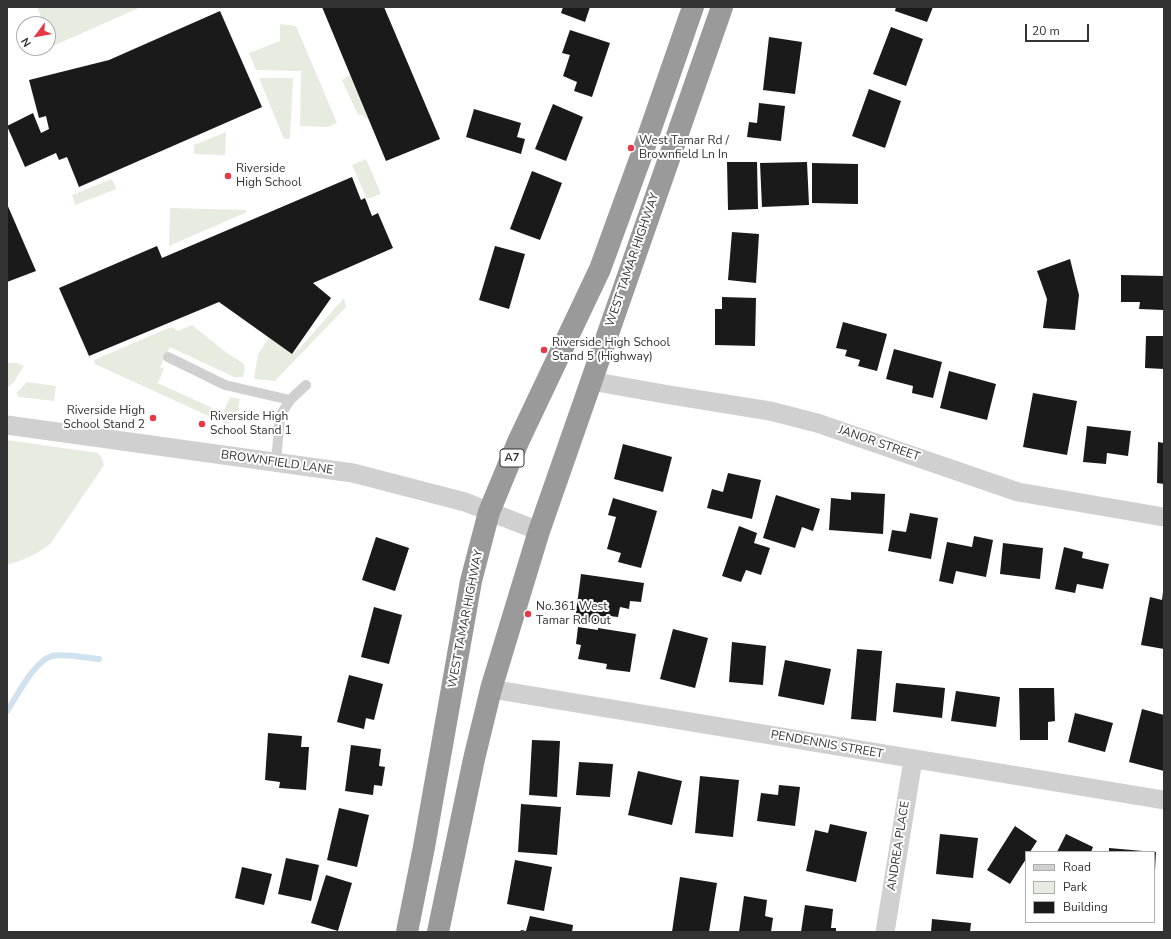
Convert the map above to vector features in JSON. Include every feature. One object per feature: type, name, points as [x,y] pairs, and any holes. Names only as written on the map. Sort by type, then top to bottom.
[{"type":"highway","name":"WEST TAMAR HIGHWAY","points":[[407,932],[424,847],[471,580],[489,512],[518,442],[600,269],[646,143],[693,7]]},
{"type":"highway","name":"WEST TAMAR HIGHWAY","points":[[438,932],[474,759],[491,689],[539,531],[722,7]]},
{"type":"street","name":"JANOR STREET","points":[[591,380],[664,394],[770,411],[817,423],[1018,492],[1164,516]]},
{"type":"street","name":"BROWNFIELD LANE","points":[[7,425],[353,474],[465,502],[539,531]]},
{"type":"street","name":"PENDENNIS STREET","points":[[491,689],[913,760],[1164,800]]},
{"type":"street","name":"ANDREA PLACE","points":[[885,932],[913,760]]},
{"type":"lane","points":[[168,357],[225,385],[290,400]]},
{"type":"lane","points":[[276,462],[280,416],[290,400],[306,385]]},
{"type":"green space","points":[[37,7],[141,7],[56,45],[56,16],[41,16]]},
{"type":"green space","points":[[280,24],[296,26],[337,123],[327,127],[300,126],[301,71],[256,70],[249,53],[280,41]]},
{"type":"green space","points":[[350,75],[368,118],[365,119],[363,115],[358,115],[342,80]]},
{"type":"green space","points":[[259,78],[293,78],[290,139],[284,139]]},
{"type":"green space","points":[[226,132],[225,155],[194,154],[194,145]]},
{"type":"green space","points":[[366,159],[381,194],[367,199],[352,165]]},
{"type":"green space","points":[[112,179],[116,189],[75,205],[72,195]]},
{"type":"green space","points":[[170,208],[245,210],[247,212],[169,246]]},
{"type":"green space","points":[[344,298],[346,307],[275,381],[254,379],[258,354],[269,338],[292,354],[299,349]]},
{"type":"green space","points":[[192,325],[228,354],[243,363],[245,368],[243,377],[234,377],[170,347],[160,367],[164,369],[158,383],[223,413],[230,397],[240,399],[237,414],[230,423],[226,424],[95,364],[94,360],[171,327],[178,331]]},
{"type":"green space","points":[[17,363],[24,366],[14,382],[7,388],[7,364]]},
{"type":"green space","points":[[27,382],[56,386],[54,401],[19,397],[16,393]]},
{"type":"green space","points":[[7,440],[98,453],[102,458],[104,465],[51,543],[30,556],[7,565]]},
{"type":"building","points":[[322,7],[384,7],[440,139],[386,161]]},
{"type":"building","points":[[563,7],[590,7],[585,22],[561,13]]},
{"type":"building","points":[[896,7],[933,7],[927,22],[895,11]]},
{"type":"building","points":[[220,11],[262,107],[79,187],[67,157],[59,160],[56,153],[25,167],[7,126],[33,113],[41,133],[49,129],[46,116],[39,118],[29,80],[109,60]]},
{"type":"building","points":[[891,27],[923,39],[906,86],[873,74]]},
{"type":"building","points":[[570,30],[610,43],[592,97],[574,91],[577,82],[563,76],[570,55],[562,53]]},
{"type":"building","points":[[769,37],[802,42],[795,94],[763,90]]},
{"type":"building","points":[[869,89],[901,101],[885,148],[852,136]]},
{"type":"building","points":[[759,103],[785,106],[781,141],[747,137],[749,122],[757,123]]},
{"type":"building","points":[[553,104],[583,117],[566,161],[535,149]]},
{"type":"building","points":[[474,109],[521,123],[517,137],[525,139],[521,154],[466,137]]},
{"type":"building","points":[[727,162],[757,162],[758,209],[728,210]]},
{"type":"building","points":[[807,162],[809,205],[762,207],[760,163]]},
{"type":"building","points":[[812,163],[858,164],[858,204],[812,203]]},
{"type":"building","points":[[532,171],[562,183],[540,240],[510,229]]},
{"type":"building","points":[[352,177],[361,200],[365,198],[372,216],[378,213],[393,248],[313,283],[331,298],[292,354],[219,302],[89,356],[59,288],[157,246],[162,258]]},
{"type":"building","points":[[7,204],[36,271],[7,282]]},
{"type":"building","points":[[732,232],[759,234],[756,283],[728,280]]},
{"type":"building","points":[[495,246],[525,254],[509,309],[479,300]]},
{"type":"building","points":[[1070,259],[1079,295],[1075,330],[1043,328],[1047,299],[1037,271]]},
{"type":"building","points":[[1121,275],[1164,276],[1164,310],[1139,309],[1140,302],[1121,302]]},
{"type":"building","points":[[722,297],[756,298],[755,346],[715,345],[715,309],[722,309]]},
{"type":"building","points":[[843,322],[887,334],[877,371],[858,366],[860,360],[845,356],[847,350],[836,348]]},
{"type":"building","points":[[1146,336],[1164,336],[1164,369],[1145,368]]},
{"type":"building","points":[[894,349],[942,362],[933,398],[912,393],[913,386],[886,379]]},
{"type":"building","points":[[949,371],[996,384],[987,420],[940,408]]},
{"type":"building","points":[[1033,393],[1077,401],[1067,455],[1023,447]]},
{"type":"building","points":[[1087,426],[1131,431],[1128,456],[1107,453],[1106,464],[1083,462]]},
{"type":"building","points":[[1158,442],[1164,443],[1164,484],[1157,483]]},
{"type":"building","points":[[623,444],[672,457],[663,492],[614,479]]},
{"type":"building","points":[[728,473],[761,480],[752,519],[707,508],[712,489],[723,492]]},
{"type":"building","points":[[851,492],[885,494],[883,534],[829,530],[831,498],[851,500]]},
{"type":"building","points":[[776,495],[820,509],[813,531],[802,527],[795,548],[763,538]]},
{"type":"building","points":[[613,498],[657,511],[641,568],[618,562],[621,553],[607,549],[616,517],[608,515]]},
{"type":"building","points":[[910,513],[938,518],[931,559],[888,551],[892,530],[906,532]]},
{"type":"building","points":[[739,526],[757,533],[754,543],[770,548],[761,575],[746,570],[741,582],[722,576]]},
{"type":"building","points":[[974,536],[993,540],[986,577],[956,571],[953,584],[939,581],[947,542],[972,547]]},
{"type":"building","points":[[376,537],[409,548],[395,591],[362,580]]},
{"type":"building","points":[[1003,543],[1043,548],[1040,579],[1000,574]]},
{"type":"building","points":[[1064,547],[1083,552],[1082,558],[1109,564],[1103,589],[1077,584],[1075,593],[1055,589]]},
{"type":"building","points":[[581,574],[644,583],[641,602],[630,601],[629,609],[620,607],[618,617],[609,616],[608,625],[575,620]]},
{"type":"building","points":[[1163,592],[1164,649],[1141,645],[1150,597],[1162,600]]},
{"type":"building","points":[[374,607],[402,615],[389,664],[361,657]]},
{"type":"building","points":[[578,627],[598,630],[598,628],[636,634],[630,672],[606,669],[607,664],[578,659],[581,645],[576,644]]},
{"type":"building","points":[[673,629],[708,638],[695,688],[660,679]]},
{"type":"building","points":[[732,642],[766,646],[763,685],[729,682]]},
{"type":"building","points":[[857,649],[882,651],[876,721],[851,719]]},
{"type":"building","points":[[785,660],[831,669],[824,705],[778,696]]},
{"type":"building","points":[[349,675],[383,684],[374,720],[366,718],[364,729],[337,722]]},
{"type":"building","points":[[896,683],[945,688],[942,718],[893,712]]},
{"type":"building","points":[[1019,688],[1054,688],[1055,721],[1048,722],[1048,740],[1020,740]]},
{"type":"building","points":[[956,691],[1000,697],[996,727],[951,721]]},
{"type":"building","points":[[1142,709],[1164,715],[1164,771],[1129,762]]},
{"type":"building","points":[[1075,713],[1113,723],[1105,752],[1068,742]]},
{"type":"building","points":[[268,733],[302,736],[301,747],[309,747],[306,790],[279,788],[280,782],[265,780]]},
{"type":"building","points":[[532,740],[560,741],[557,797],[529,795]]},
{"type":"building","points":[[351,745],[381,749],[379,766],[385,767],[382,786],[374,785],[373,795],[345,791]]},
{"type":"building","points":[[579,762],[613,764],[610,797],[576,795]]},
{"type":"building","points":[[638,771],[682,781],[672,825],[628,815]]},
{"type":"building","points":[[700,776],[739,780],[733,837],[695,833]]},
{"type":"building","points":[[779,785],[800,787],[795,826],[757,821],[761,793],[778,795]]},
{"type":"building","points":[[521,804],[561,807],[557,855],[518,852]]},
{"type":"building","points":[[339,808],[369,815],[357,867],[327,860]]},
{"type":"building","points":[[830,824],[867,832],[856,882],[806,871],[815,830],[828,833]]},
{"type":"building","points":[[1015,826],[1037,841],[1031,851],[1025,851],[1025,861],[1010,884],[987,870]]},
{"type":"building","points":[[940,834],[978,838],[973,878],[936,874]]},
{"type":"building","points":[[1066,834],[1093,847],[1091,851],[1058,851]]},
{"type":"building","points":[[1109,848],[1143,851],[1109,851]]},
{"type":"building","points":[[286,858],[319,865],[311,901],[278,894]]},
{"type":"building","points":[[515,860],[552,867],[544,911],[507,904]]},
{"type":"building","points":[[242,867],[272,874],[264,905],[235,898]]},
{"type":"building","points":[[326,875],[352,883],[338,931],[311,923]]},
{"type":"building","points":[[680,877],[717,883],[709,932],[672,932]]},
{"type":"building","points":[[744,896],[767,900],[765,916],[773,918],[771,932],[739,932]]},
{"type":"building","points":[[805,905],[833,909],[831,928],[836,928],[836,932],[801,932]]},
{"type":"building","points":[[530,916],[573,925],[572,932],[520,932],[521,930],[526,931]]},
{"type":"building","points":[[932,919],[971,923],[970,932],[931,932]]},
{"type":"waterway","points":[[7,711],[32,672],[45,659],[57,655],[99,659]]},
{"type":"place","name":"West Tamar Rd / Brownfield Ln In","points":[[631,148]]},
{"type":"place","name":"Riverside High School","points":[[228,176]]},
{"type":"place","name":"Riverside High School Stand 5 (Highway)","points":[[544,350]]},
{"type":"place","name":"Riverside High School Stand 2","points":[[153,418]]},
{"type":"place","name":"Riverside High School Stand 1","points":[[202,424]]},
{"type":"place","name":"No.361 West Tamar Rd Out","points":[[528,614]]}]
